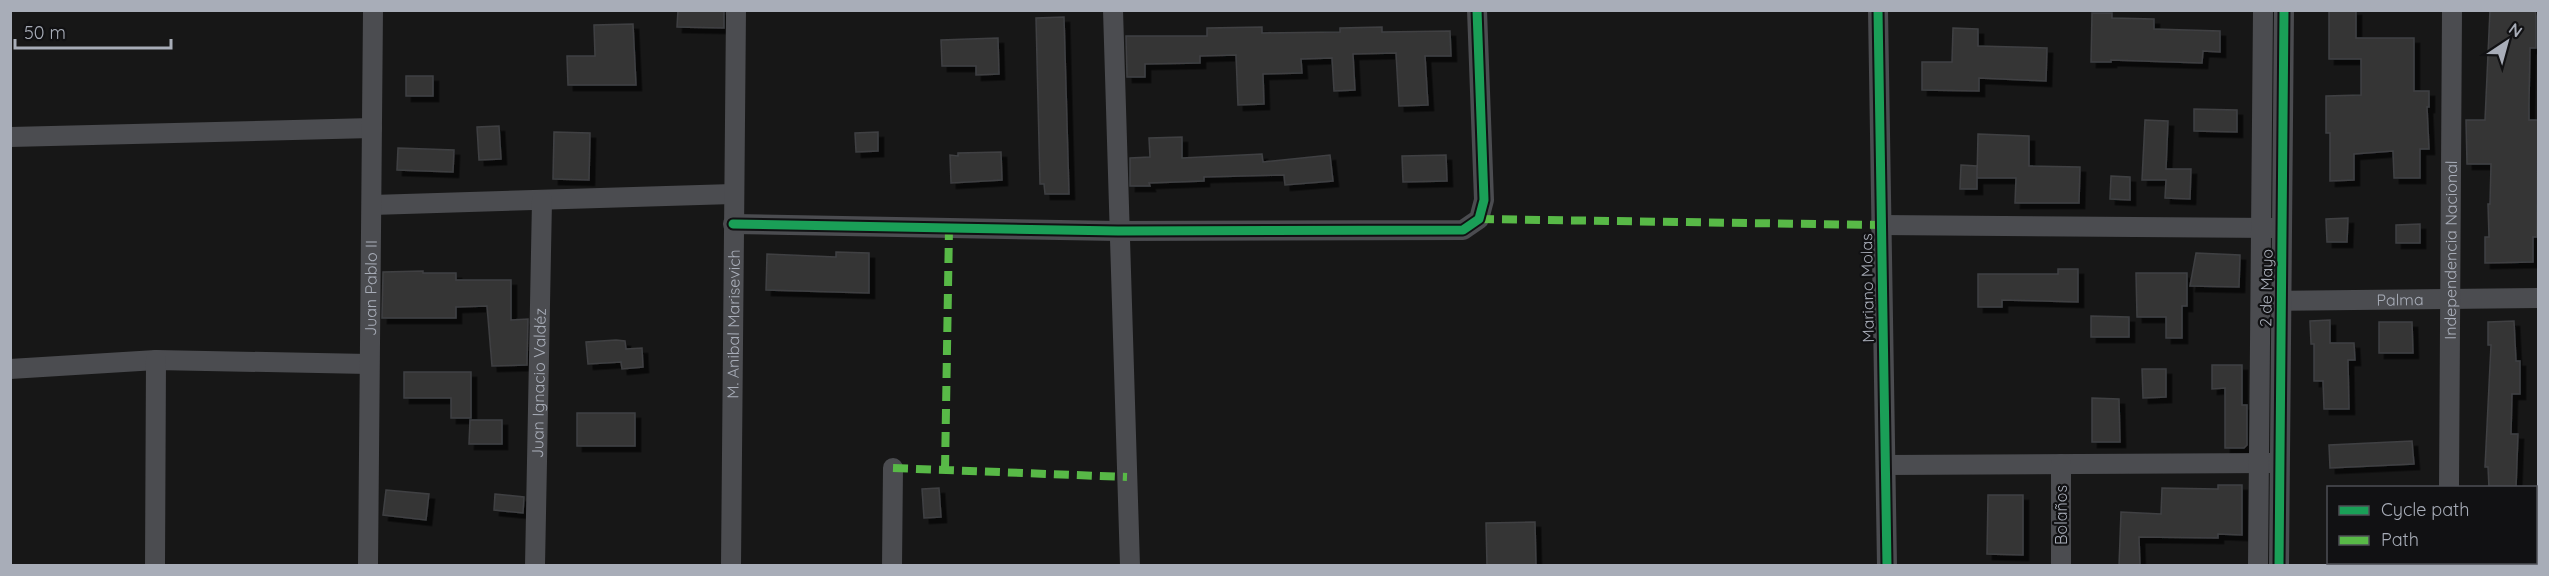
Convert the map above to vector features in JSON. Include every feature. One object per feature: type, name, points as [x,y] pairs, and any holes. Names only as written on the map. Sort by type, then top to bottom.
[{"type":"street","name":"Juan Pablo II","points":[[368,566],[373,10]]},
{"type":"street","name":"M. Anibal Marisevich","points":[[731,566],[736,10]]},
{"type":"street","points":[[1113,10],[1130,566]]},
{"type":"street","points":[[733,224],[1118,231],[1463,230],[1479,219],[1484,200],[1477,10]]},
{"type":"street","name":"Mariano Molas","points":[[1878,10],[1887,566]]},
{"type":"street","name":"2 de Mayo","points":[[2259,566],[2263,10]]},
{"type":"street","name":"2 de Mayo","points":[[2279,566],[2284,10]]},
{"type":"street","name":"Independencia Nacional","points":[[2449,486],[2451,10]]},
{"type":"street","points":[[10,137],[372,128]]},
{"type":"street","points":[[372,205],[733,194]]},
{"type":"street","name":"Juan Ignacio Valdéz","points":[[535,566],[542,200]]},
{"type":"street","points":[[1880,225],[2282,228]]},
{"type":"street","name":"Palma","points":[[2261,301],[2538,298]]},
{"type":"street","points":[[155,566],[156,360]]},
{"type":"street","points":[[10,369],[156,360],[369,364]]},
{"type":"street","points":[[1886,465],[2280,463]]},
{"type":"street","name":"Bolaños","points":[[2061,464],[2061,566]]},
{"type":"street","points":[[892,566],[893,468]]},
{"type":"building","points":[[678,10],[724,10],[724,28],[677,27]]},
{"type":"building","points":[[2329,10],[2356,10],[2356,38],[2414,38],[2414,91],[2429,91],[2429,107],[2427,107],[2429,149],[2420,149],[2420,178],[2394,178],[2393,151],[2354,154],[2354,180],[2330,181],[2330,133],[2326,133],[2326,96],[2361,95],[2361,59],[2329,59]]},
{"type":"building","points":[[2490,10],[2535,10],[2536,48],[2530,48],[2529,103],[2529,120],[2538,120],[2537,237],[2533,237],[2533,262],[2485,263],[2485,237],[2489,237],[2488,204],[2490,204],[2491,164],[2467,164],[2466,120],[2485,120]]},
{"type":"building","points":[[2092,13],[2112,13],[2112,18],[2154,19],[2154,29],[2220,31],[2220,52],[2203,51],[2202,63],[2111,60],[2111,62],[2091,62]]},
{"type":"building","points":[[1064,17],[1069,194],[1045,194],[1044,184],[1040,184],[1036,18]]},
{"type":"building","points":[[633,24],[636,85],[568,85],[567,56],[595,56],[594,25]]},
{"type":"building","points":[[1262,27],[1262,33],[1340,32],[1340,28],[1382,27],[1382,32],[1450,31],[1451,56],[1425,56],[1428,105],[1399,106],[1396,53],[1353,54],[1355,90],[1334,91],[1332,58],[1301,59],[1302,73],[1263,74],[1264,104],[1238,105],[1236,55],[1200,56],[1200,63],[1145,64],[1145,77],[1127,77],[1126,36],[1207,36],[1207,28]]},
{"type":"building","points":[[1953,28],[1978,29],[1978,46],[2047,48],[2046,81],[1979,78],[1979,91],[1922,90],[1922,62],[1952,62]]},
{"type":"building","points":[[998,38],[999,74],[976,75],[976,66],[942,66],[941,40]]},
{"type":"building","points":[[406,76],[433,76],[433,96],[406,96]]},
{"type":"building","points":[[2194,109],[2237,110],[2237,132],[2194,131]]},
{"type":"building","points":[[2145,120],[2168,121],[2166,169],[2191,169],[2190,199],[2165,198],[2166,180],[2142,180]]},
{"type":"building","points":[[499,126],[501,159],[479,160],[477,127]]},
{"type":"building","points":[[554,132],[590,133],[589,180],[553,179]]},
{"type":"building","points":[[878,132],[878,151],[856,152],[855,133]]},
{"type":"building","points":[[1978,134],[2029,136],[2029,166],[2080,167],[2079,203],[2015,203],[2016,178],[1977,178]]},
{"type":"building","points":[[1182,137],[1182,158],[1262,154],[1263,162],[1330,155],[1333,181],[1285,185],[1284,175],[1204,177],[1204,181],[1130,186],[1130,158],[1150,157],[1149,138]]},
{"type":"building","points":[[398,148],[454,150],[453,172],[397,170]]},
{"type":"building","points":[[1001,152],[1002,180],[951,183],[950,155]]},
{"type":"building","points":[[1446,155],[1447,181],[1403,182],[1402,156]]},
{"type":"building","points":[[1961,165],[1977,166],[1977,189],[1960,189]]},
{"type":"building","points":[[2111,176],[2130,177],[2130,200],[2110,199]]},
{"type":"building","points":[[2348,218],[2347,242],[2327,242],[2326,219]]},
{"type":"building","points":[[2420,224],[2420,243],[2396,243],[2396,225]]},
{"type":"building","points":[[836,252],[869,253],[869,293],[766,290],[767,254],[836,257]]},
{"type":"building","points":[[2196,253],[2240,255],[2239,287],[2190,286]]},
{"type":"building","points":[[2058,269],[2078,269],[2078,302],[2002,300],[2002,307],[1978,307],[1978,274],[2058,274]]},
{"type":"building","points":[[423,271],[423,273],[456,273],[456,280],[511,280],[511,320],[528,319],[527,365],[492,366],[487,306],[456,307],[456,318],[382,318],[383,272]]},
{"type":"building","points":[[2136,273],[2187,273],[2187,306],[2182,306],[2182,338],[2166,338],[2166,317],[2137,317]]},
{"type":"building","points":[[2091,316],[2129,317],[2129,337],[2091,337]]},
{"type":"building","points":[[2330,320],[2330,343],[2354,343],[2355,360],[2348,360],[2349,409],[2324,409],[2323,381],[2314,381],[2314,344],[2311,344],[2310,321]]},
{"type":"building","points":[[2514,321],[2516,361],[2520,361],[2520,394],[2512,394],[2511,434],[2518,434],[2516,486],[2489,486],[2488,467],[2485,467],[2491,345],[2488,345],[2488,322]]},
{"type":"building","points":[[2379,322],[2412,322],[2413,353],[2379,353]]},
{"type":"building","points":[[625,341],[626,349],[642,348],[643,367],[622,369],[621,362],[588,364],[586,342]]},
{"type":"building","points":[[2212,365],[2242,365],[2242,405],[2247,405],[2247,445],[2244,448],[2225,448],[2225,388],[2212,389]]},
{"type":"building","points":[[2142,369],[2166,369],[2166,397],[2143,398]]},
{"type":"building","points":[[404,372],[471,372],[471,418],[451,418],[451,398],[404,398]]},
{"type":"building","points":[[2092,398],[2119,399],[2120,442],[2092,442]]},
{"type":"building","points":[[577,413],[635,413],[635,446],[577,446]]},
{"type":"building","points":[[470,420],[502,420],[502,444],[469,444]]},
{"type":"building","points":[[2412,441],[2414,464],[2330,468],[2329,445]]},
{"type":"building","points":[[2218,485],[2242,485],[2242,535],[2218,534],[2218,538],[2139,537],[2140,566],[2119,566],[2121,512],[2161,514],[2162,488],[2218,489]]},
{"type":"building","points":[[939,488],[941,517],[924,518],[922,489]]},
{"type":"building","points":[[386,490],[429,494],[426,520],[383,515]]},
{"type":"building","points":[[495,494],[524,497],[523,513],[494,510]]},
{"type":"building","points":[[1988,495],[2023,495],[2023,555],[1987,554]]},
{"type":"building","points":[[1535,522],[1536,566],[1487,566],[1486,523]]},
{"type":"marked path","points":[[1479,219],[1880,225]]},
{"type":"marked path","points":[[945,470],[949,228]]},
{"type":"marked path","points":[[893,468],[1127,477]]},
{"type":"cycle path","points":[[733,224],[1118,231],[1463,230],[1479,219],[1484,200],[1477,10]]},
{"type":"cycle path","points":[[1878,10],[1887,566]]},
{"type":"cycle path","points":[[2279,566],[2284,10]]}]
